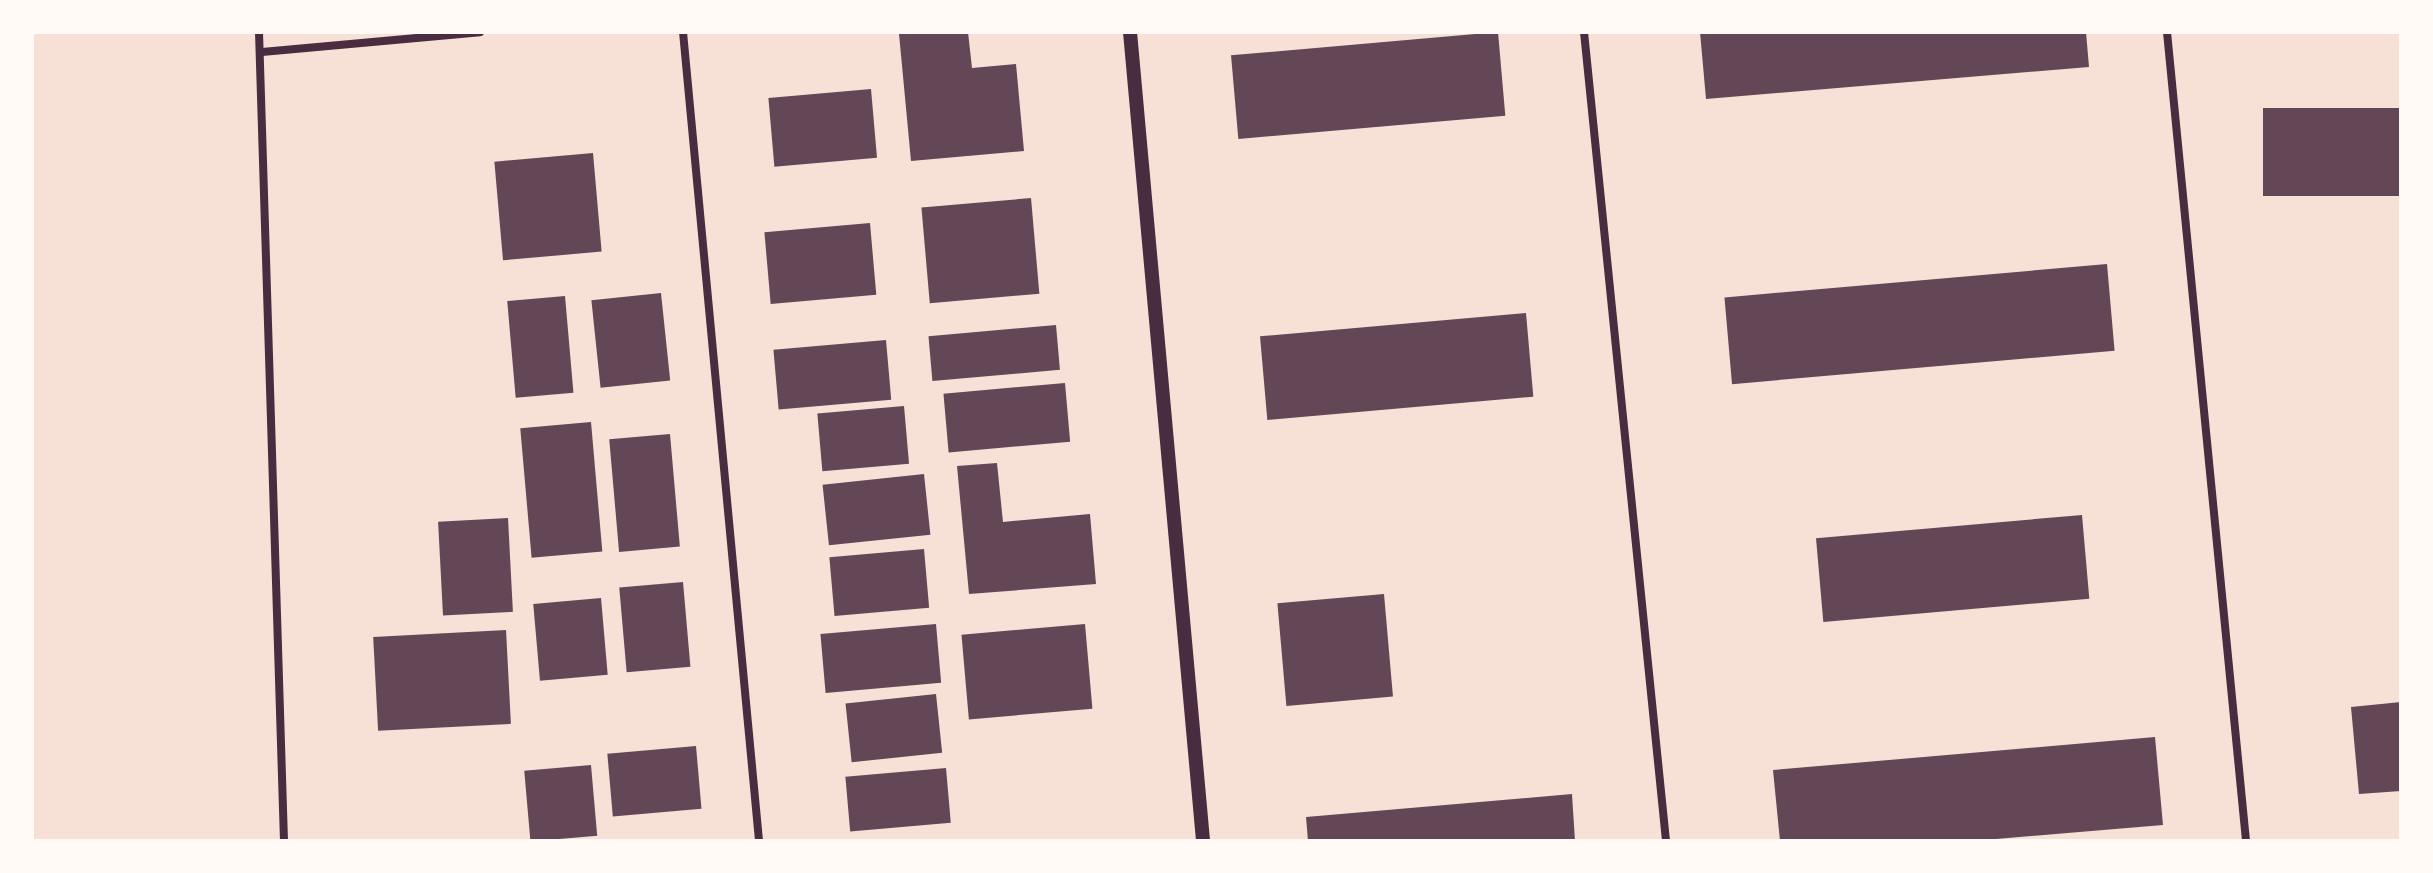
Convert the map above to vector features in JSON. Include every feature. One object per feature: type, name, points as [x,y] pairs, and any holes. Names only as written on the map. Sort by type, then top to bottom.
[{"type":"street","points":[[259,32],[284,841]]},
{"type":"street","points":[[262,52],[480,32]]},
{"type":"street","points":[[683,32],[759,841]]},
{"type":"street","points":[[1130,32],[1203,841]]},
{"type":"street","points":[[1584,32],[1666,841]]},
{"type":"street","points":[[2167,32],[2246,841]]},
{"type":"building","points":[[968,32],[972,68],[1016,64],[1024,151],[911,161],[899,34]]},
{"type":"building","points":[[1498,32],[1505,116],[1238,139],[1231,55]]},
{"type":"building","points":[[1700,32],[2086,32],[2089,67],[1706,99]]},
{"type":"building","points":[[871,89],[877,158],[774,167],[768,98]]},
{"type":"building","points":[[2263,108],[2401,108],[2401,196],[2263,196]]},
{"type":"building","points":[[593,153],[602,252],[503,260],[494,162]]},
{"type":"building","points":[[1031,198],[1039,294],[930,303],[921,208]]},
{"type":"building","points":[[870,223],[876,295],[771,304],[764,232]]},
{"type":"building","points":[[2107,264],[2115,351],[1732,384],[1724,297]]},
{"type":"building","points":[[661,293],[670,381],[601,388],[591,300]]},
{"type":"building","points":[[565,296],[573,393],[516,398],[507,301]]},
{"type":"building","points":[[1526,313],[1533,397],[1267,420],[1260,336]]},
{"type":"building","points":[[1056,325],[1060,370],[932,381],[928,336]]},
{"type":"building","points":[[886,340],[891,400],[779,410],[773,350]]},
{"type":"building","points":[[1065,383],[1070,442],[949,452],[943,394]]},
{"type":"building","points":[[904,406],[909,464],[822,471],[817,414]]},
{"type":"building","points":[[591,422],[602,552],[532,558],[520,428]]},
{"type":"building","points":[[670,434],[680,547],[619,552],[609,439]]},
{"type":"building","points":[[997,463],[1003,522],[1090,514],[1096,584],[969,594],[957,466]]},
{"type":"building","points":[[924,474],[930,535],[829,545],[823,485]]},
{"type":"building","points":[[2082,515],[2089,599],[1823,622],[1816,538]]},
{"type":"building","points":[[508,518],[513,612],[443,616],[438,522]]},
{"type":"building","points":[[924,549],[929,608],[835,616],[829,557]]},
{"type":"building","points":[[683,582],[690,667],[627,672],[619,588]]},
{"type":"building","points":[[1384,594],[1393,697],[1286,706],[1277,603]]},
{"type":"building","points":[[601,598],[608,675],[540,681],[533,604]]},
{"type":"building","points":[[936,624],[941,683],[826,693],[820,634]]},
{"type":"building","points":[[1085,624],[1092,709],[969,719],[961,635]]},
{"type":"building","points":[[506,630],[511,724],[378,731],[373,637]]},
{"type":"building","points":[[936,694],[942,753],[852,762],[845,704]]},
{"type":"building","points":[[2401,702],[2401,791],[2359,794],[2351,707]]},
{"type":"building","points":[[2155,737],[2163,825],[1973,841],[1780,841],[1773,770]]},
{"type":"building","points":[[696,746],[701,809],[613,817],[607,754]]},
{"type":"building","points":[[591,765],[597,836],[530,841],[524,771]]},
{"type":"building","points":[[946,768],[951,823],[850,832],[845,777]]},
{"type":"building","points":[[1572,794],[1575,841],[1308,841],[1306,817]]}]
